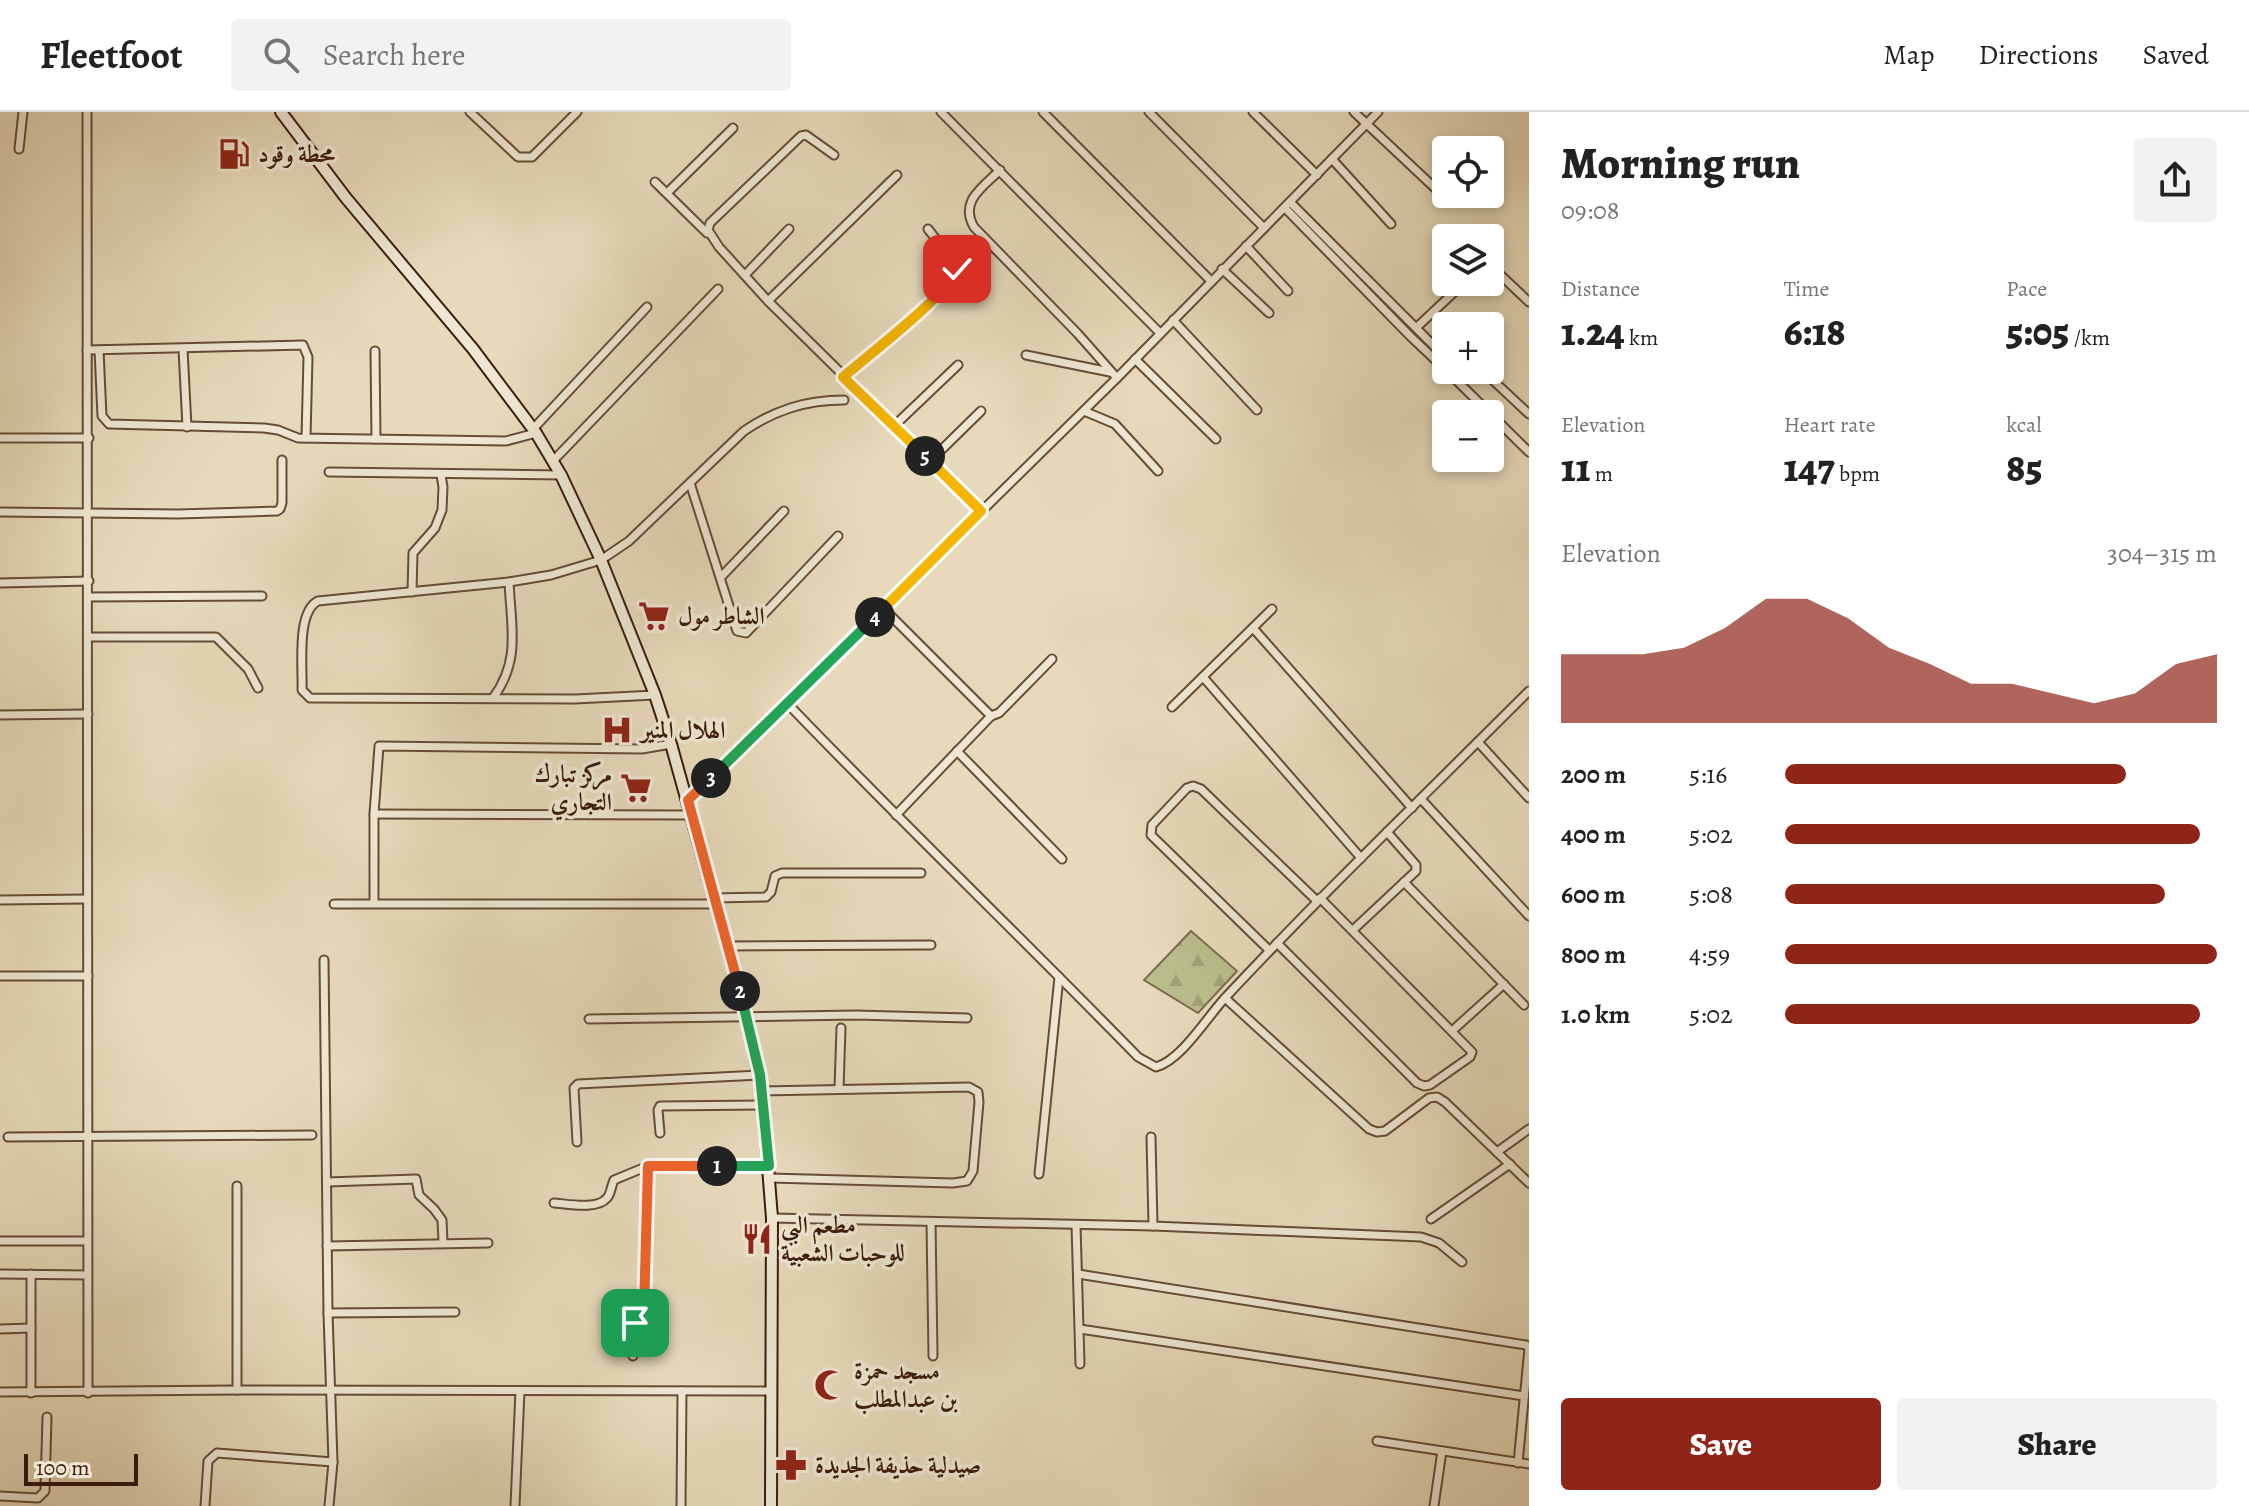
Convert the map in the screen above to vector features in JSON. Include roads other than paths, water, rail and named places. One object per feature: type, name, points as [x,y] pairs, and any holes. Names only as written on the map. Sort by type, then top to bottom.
[{"type":"main road","points":[[281,112],[346,198],[473,349],[534,431],[561,475],[601,560],[655,695],[688,800],[760,1075],[772,1218],[771,1506]]},
{"type":"street","points":[[19,149],[23,112]]},
{"type":"street","points":[[87,112],[88,1393]]},
{"type":"street","points":[[470,112],[518,157],[526,159],[532,157],[577,112]]},
{"type":"street","points":[[941,112],[1160,333]]},
{"type":"street","points":[[1149,112],[1264,228]]},
{"type":"street","points":[[1253,112],[1317,175]]},
{"type":"street","points":[[1354,112],[1432,185]]},
{"type":"street","points":[[688,800],[1084,411],[1114,376],[1135,359],[1288,206],[1378,112]]},
{"type":"street","points":[[1049,114],[1211,281]]},
{"type":"street","points":[[667,193],[733,128]]},
{"type":"street","points":[[712,238],[707,228],[710,223],[801,136],[806,135],[834,155]]},
{"type":"street","points":[[1332,159],[1391,224]]},
{"type":"street","points":[[1000,170],[970,201],[967,210],[969,219],[1006,263],[1078,334],[1114,376]]},
{"type":"street","points":[[768,301],[897,175]]},
{"type":"street","points":[[655,182],[843,377],[981,511]]},
{"type":"street","points":[[1288,206],[1432,343]]},
{"type":"street","points":[[1288,206],[1432,357]]},
{"type":"street","points":[[745,275],[789,229]]},
{"type":"street","points":[[843,377],[934,297],[955,274],[956,265],[928,229]]},
{"type":"street","points":[[1246,246],[1288,291]]},
{"type":"street","points":[[1222,269],[1269,313]]},
{"type":"street","points":[[1504,278],[1529,302]]},
{"type":"street","points":[[553,461],[718,289]]},
{"type":"street","points":[[1417,327],[1450,296]]},
{"type":"street","points":[[99,350],[104,420],[109,424],[264,428],[306,438],[506,441],[534,431],[647,307]]},
{"type":"street","points":[[1173,320],[1257,410]]},
{"type":"street","points":[[87,350],[303,345],[308,357],[306,438]]},
{"type":"street","points":[[183,349],[187,427]]},
{"type":"street","points":[[375,351],[376,439]]},
{"type":"street","points":[[1026,355],[1114,376]]},
{"type":"street","points":[[1135,359],[1216,439]]},
{"type":"street","points":[[894,426],[958,365]]},
{"type":"street","points":[[1460,384],[1529,452]]},
{"type":"street","points":[[1497,384],[1529,414]]},
{"type":"street","points":[[655,695],[575,699],[318,699],[304,694],[303,627],[311,605],[318,601],[509,582],[551,575],[601,560],[629,541],[744,431],[761,419],[801,403],[844,400]]},
{"type":"street","points":[[930,461],[981,411]]},
{"type":"street","points":[[1084,411],[1115,424],[1158,471]]},
{"type":"street","points":[[0,438],[89,438]]},
{"type":"street","points":[[0,512],[178,514],[278,510],[282,503],[282,460]]},
{"type":"street","points":[[329,472],[561,475]]},
{"type":"street","points":[[412,592],[413,553],[435,528],[442,510],[441,475]]},
{"type":"street","points":[[690,483],[737,631],[744,634],[838,536]]},
{"type":"street","points":[[721,577],[784,511]]},
{"type":"street","points":[[0,583],[89,581]]},
{"type":"street","points":[[493,699],[504,683],[513,655],[509,582]]},
{"type":"street","points":[[89,597],[262,596]]},
{"type":"street","points":[[884,609],[991,716]]},
{"type":"street","points":[[1172,707],[1272,609]]},
{"type":"street","points":[[1253,628],[1412,808]]},
{"type":"street","points":[[88,637],[216,637],[248,669],[258,688]]},
{"type":"street","points":[[896,815],[991,716],[999,713],[1052,659]]},
{"type":"street","points":[[1203,677],[1361,858]]},
{"type":"street","points":[[787,703],[1138,1057],[1156,1067],[1174,1058],[1225,998],[1318,899],[1529,691]]},
{"type":"street","points":[[0,715],[88,714]]},
{"type":"street","points":[[1478,742],[1529,798]]},
{"type":"street","points":[[374,903],[374,814],[379,746],[642,749],[671,744]]},
{"type":"street","points":[[957,751],[1062,859]]},
{"type":"street","points":[[1269,950],[1151,835],[1152,825],[1187,788],[1193,786],[1201,789],[1353,930],[1472,1052],[1470,1057],[1430,1085],[1417,1083],[1277,943]]},
{"type":"street","points":[[1421,799],[1529,916]]},
{"type":"street","points":[[374,814],[691,815]]},
{"type":"street","points":[[1353,930],[1416,871],[1387,832]]},
{"type":"street","points":[[334,904],[715,901],[766,897],[771,893],[775,876],[782,873],[921,873]]},
{"type":"street","points":[[1404,882],[1524,1005]]},
{"type":"street","points":[[0,900],[86,899]]},
{"type":"street","points":[[728,946],[931,945]]},
{"type":"street","points":[[324,960],[333,1462],[329,1506]]},
{"type":"street","points":[[0,976],[88,976]]},
{"type":"street","points":[[1039,1174],[1059,977]]},
{"type":"street","points":[[1452,1031],[1504,984]]},
{"type":"street","points":[[1225,998],[1369,1129],[1385,1131],[1429,1098],[1437,1097],[1529,1183]]},
{"type":"street","points":[[589,1019],[856,1015],[967,1018]]},
{"type":"street","points":[[839,1089],[841,1028]]},
{"type":"street","points":[[577,1142],[574,1088],[578,1084],[760,1075]]},
{"type":"street","points":[[762,1091],[969,1087],[978,1092],[973,1171],[967,1181],[770,1178]]},
{"type":"street","points":[[660,1133],[660,1106],[763,1105]]},
{"type":"street","points":[[1497,1152],[1529,1129]]},
{"type":"street","points":[[8,1137],[312,1135]]},
{"type":"street","points":[[1151,1137],[1153,1226]]},
{"type":"street","points":[[1431,1219],[1510,1164]]},
{"type":"street","points":[[554,1203],[584,1205],[605,1201],[614,1180],[648,1166],[769,1166]]},
{"type":"street","points":[[633,1356],[635,1323],[644,1311],[648,1166]]},
{"type":"street","points":[[327,1182],[416,1179],[419,1195],[442,1220],[443,1242]]},
{"type":"street","points":[[237,1186],[237,1390]]},
{"type":"street","points":[[772,1218],[1153,1226],[1421,1237],[1439,1243],[1462,1262]]},
{"type":"street","points":[[931,1222],[933,1356]]},
{"type":"street","points":[[1076,1225],[1080,1364]]},
{"type":"street","points":[[0,1241],[87,1241]]},
{"type":"street","points":[[327,1246],[488,1243]]},
{"type":"street","points":[[0,1274],[87,1275]]},
{"type":"street","points":[[31,1274],[31,1393]]},
{"type":"street","points":[[1078,1274],[1526,1345],[1529,1348],[1528,1372],[1518,1463]]},
{"type":"street","points":[[328,1313],[455,1312]]},
{"type":"street","points":[[0,1329],[31,1328]]},
{"type":"street","points":[[1080,1329],[1524,1396]]},
{"type":"street","points":[[515,1506],[520,1391]]},
{"type":"street","points":[[681,1506],[682,1391]]},
{"type":"street","points":[[0,1392],[772,1391]]},
{"type":"street","points":[[0,1496],[38,1498],[45,1491],[47,1417]]},
{"type":"street","points":[[1377,1441],[1529,1464]]},
{"type":"street","points":[[1434,1506],[1442,1451]]},
{"type":"street","points":[[205,1506],[208,1461],[217,1453],[333,1462]]},
{"type":"place","name":"محطة وقود","points":[[234,154]]},
{"type":"place","name":"الشاطر مول","points":[[654,616]]},
{"type":"place","name":"الهلال المنير","points":[[617,730]]},
{"type":"place","name":"مركز تبارك التجاري","points":[[636,788]]},
{"type":"place","name":"مطعم البي للوحبات الشعبية","points":[[757,1239]]},
{"type":"place","name":"مسجد حمزة بن عبدالمطلب","points":[[830,1385]]},
{"type":"place","name":"صيدلية حذيفة الجديدة","points":[[791,1465]]}]
